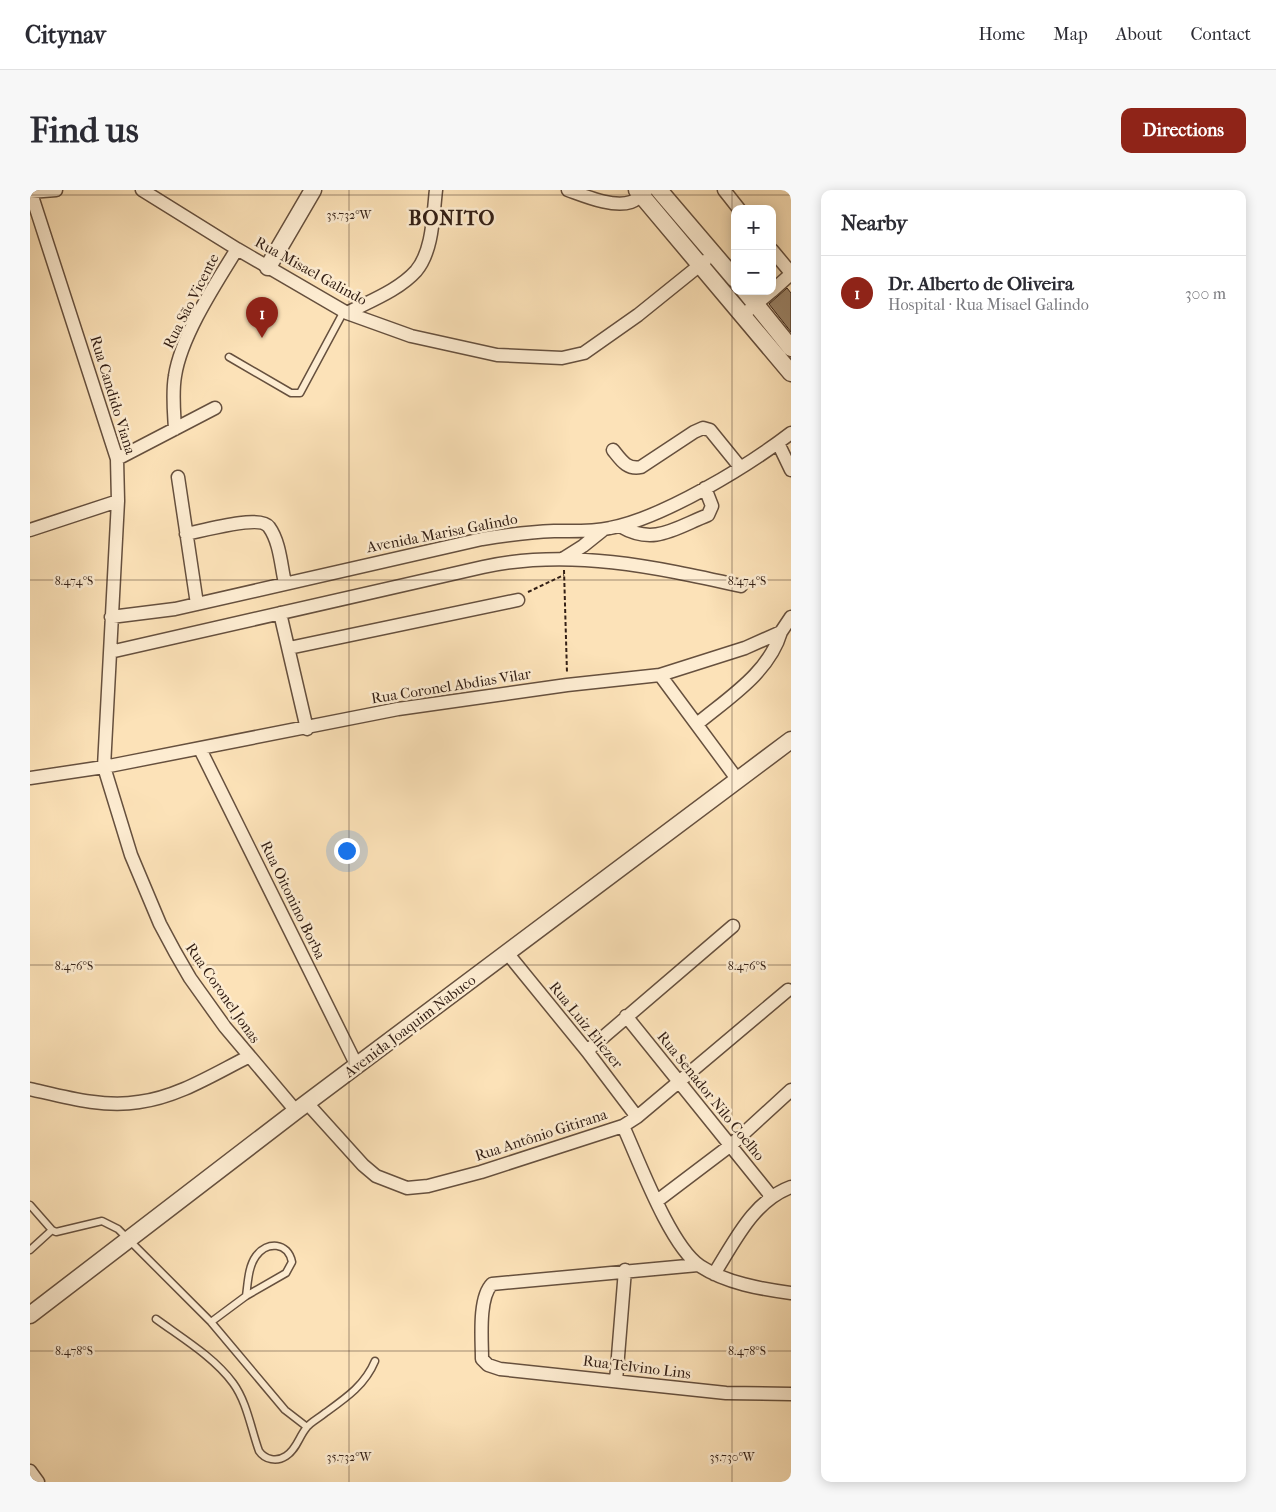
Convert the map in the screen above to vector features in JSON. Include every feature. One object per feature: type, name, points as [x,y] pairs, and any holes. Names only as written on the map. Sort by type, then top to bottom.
[{"type":"street","points":[[30,191],[56,190]]},
{"type":"street","name":"Rua Misael Galindo","points":[[142,190],[237,249],[346,312],[412,336],[497,355],[562,358],[584,353],[611,335],[713,254]]},
{"type":"street","points":[[268,267],[313,190]]},
{"type":"street","points":[[346,312],[404,282],[417,270],[426,250],[436,190]]},
{"type":"street","points":[[568,190],[607,202],[624,204],[632,202],[642,192],[700,265],[791,373]]},
{"type":"street","points":[[659,190],[731,274]]},
{"type":"street","points":[[724,190],[736,205]]},
{"type":"street","name":"Rua Candido Viana","points":[[30,191],[117,459],[118,501],[104,767]]},
{"type":"street","name":"Rua São Vicente","points":[[175,429],[173,390],[175,373],[184,345],[237,249]]},
{"type":"street","points":[[776,255],[791,274],[776,287]]},
{"type":"street","points":[[748,295],[791,348]]},
{"type":"street","points":[[743,315],[768,295]]},
{"type":"street","points":[[117,459],[215,408]]},
{"type":"street","points":[[613,450],[626,466],[633,469],[641,468],[694,432],[703,428],[710,430],[740,468]]},
{"type":"street","name":"Avenida Marisa Galindo","points":[[111,617],[157,613],[482,539],[537,532],[603,530],[620,526],[650,515],[705,488],[740,468],[791,434]]},
{"type":"street","points":[[778,443],[791,470]]},
{"type":"street","points":[[178,477],[197,604]]},
{"type":"street","points":[[620,526],[640,536],[657,536],[708,515],[712,506],[705,488]]},
{"type":"street","points":[[30,530],[118,501]]},
{"type":"street","points":[[186,534],[250,522],[262,522],[268,526],[274,536],[285,583]]},
{"type":"street","points":[[564,558],[603,530]]},
{"type":"street","points":[[110,652],[496,564],[527,559],[564,558],[638,566],[741,586]]},
{"type":"street","points":[[289,648],[518,600]]},
{"type":"street","points":[[280,614],[307,729]]},
{"type":"street","points":[[697,724],[744,685],[764,665],[791,617]]},
{"type":"street","name":"Rua Coronel Abdias Vilar","points":[[30,778],[104,767],[307,729],[398,709],[567,685],[660,675],[746,648],[781,632]]},
{"type":"street","points":[[660,675],[737,779]]},
{"type":"street","name":"Avenida Joaquim Nabuco","points":[[30,1315],[302,1107],[791,740]]},
{"type":"street","name":"Rua Oitonino Borba","points":[[200,749],[357,1066]]},
{"type":"street","name":"Rua Coronel Jonas","points":[[104,767],[131,854],[160,924],[190,978],[248,1057],[302,1107]]},
{"type":"street","points":[[587,1051],[733,926]]},
{"type":"street","name":"Rua Luiz Eliezer","points":[[508,954],[587,1051],[637,1117]]},
{"type":"street","points":[[623,1126],[637,1117],[788,990]]},
{"type":"street","name":"Rua Senador Nilo Coelho","points":[[626,1016],[732,1145],[771,1196]]},
{"type":"street","points":[[30,1089],[93,1101],[140,1102],[176,1092],[248,1057]]},
{"type":"street","points":[[658,1201],[732,1145],[791,1090]]},
{"type":"street","name":"Rua Antônio Gitirana","points":[[302,1107],[376,1176],[407,1188],[428,1186],[472,1174],[623,1126],[675,1236],[698,1265],[714,1274],[747,1285],[791,1292]]},
{"type":"street","points":[[714,1274],[758,1209],[771,1196],[791,1187]]},
{"type":"street","points":[[616,1381],[626,1270],[698,1265]]},
{"type":"street","name":"Rua Telvino Lins","points":[[626,1270],[492,1284],[487,1289],[484,1300],[482,1359],[488,1365],[500,1369],[726,1393],[791,1394]]},
{"type":"street","points":[[30,1471],[38,1482]]},
{"type":"lane","points":[[229,357],[283,389],[295,394],[300,393],[346,312]]},
{"type":"lane","points":[[30,1205],[52,1230],[62,1232],[102,1221],[110,1223],[211,1322],[285,1410],[307,1427]]},
{"type":"lane","points":[[30,1250],[52,1230]]},
{"type":"lane","points":[[211,1322],[246,1296],[286,1273],[292,1262],[289,1250],[283,1246],[274,1246],[256,1256],[252,1264],[246,1296]]},
{"type":"lane","points":[[156,1319],[220,1369],[234,1383],[241,1397],[259,1451],[263,1456],[278,1459],[287,1455],[297,1444],[307,1427],[363,1383],[375,1361]]},
{"type":"path","points":[[564,558],[567,685]]},
{"type":"path","points":[[518,600],[533,588],[564,575]]},
{"type":"building","points":[[787,288],[791,293],[791,332],[769,304]]},
{"type":"place","name":"Dr. Alberto de Oliveira","points":[[262,338]]},
{"type":"district","name":"BONITO","points":[[452,218]]}]
